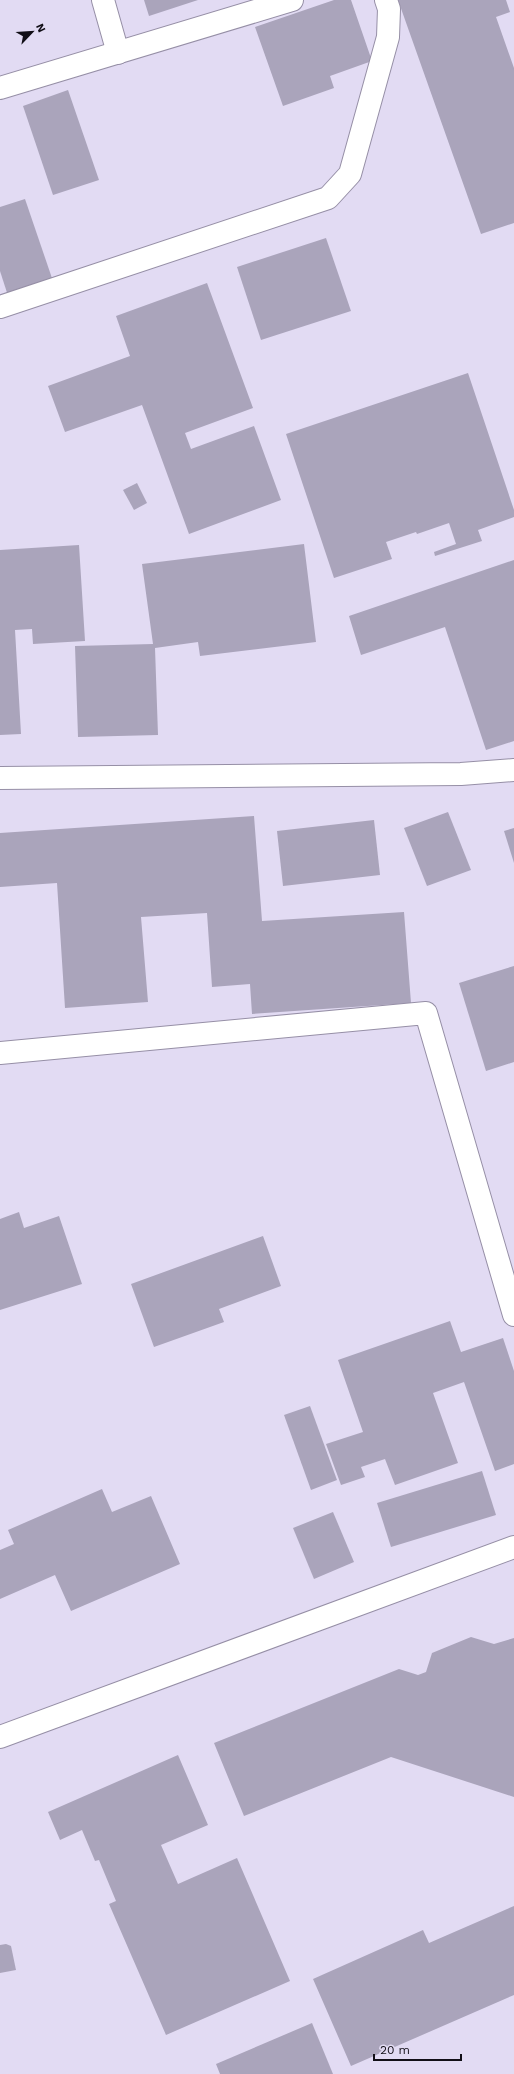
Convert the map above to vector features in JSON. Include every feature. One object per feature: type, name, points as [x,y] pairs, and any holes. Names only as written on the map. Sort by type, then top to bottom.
[{"type":"street","points":[[103,0],[118,53]]},
{"type":"street","points":[[0,88],[292,0]]},
{"type":"street","points":[[0,307],[328,198],[350,174],[388,37],[389,9],[386,0]]},
{"type":"street","points":[[0,778],[461,774],[514,770]]},
{"type":"street","points":[[0,1053],[426,1013],[514,1315]]},
{"type":"street","points":[[0,1737],[514,1547]]},
{"type":"building","points":[[144,0],[198,0],[149,16]]},
{"type":"building","points":[[334,0],[351,0],[372,61],[330,76],[334,88],[283,106],[255,27]]},
{"type":"building","points":[[398,0],[506,0],[510,12],[496,17],[514,68],[514,223],[481,234]]},
{"type":"building","points":[[68,90],[99,180],[53,195],[23,106]]},
{"type":"building","points":[[25,199],[55,287],[10,302],[0,271],[0,207]]},
{"type":"building","points":[[326,238],[351,311],[261,340],[237,267]]},
{"type":"building","points":[[207,283],[253,408],[185,433],[191,449],[254,426],[281,500],[189,534],[142,405],[65,432],[48,386],[130,356],[116,316]]},
{"type":"building","points":[[468,373],[514,510],[514,517],[478,530],[482,541],[435,556],[434,552],[456,544],[449,523],[417,534],[416,532],[386,542],[392,559],[334,578],[286,434]]},
{"type":"building","points":[[137,483],[147,503],[134,510],[123,490]]},
{"type":"building","points":[[304,544],[316,642],[200,656],[198,642],[155,648],[158,735],[78,737],[75,646],[153,644],[142,564]]},
{"type":"building","points":[[79,545],[85,641],[33,644],[32,629],[15,630],[21,734],[0,735],[0,550]]},
{"type":"building","points":[[514,560],[514,741],[486,750],[445,627],[361,655],[349,616]]},
{"type":"building","points":[[448,812],[471,870],[427,886],[404,828]]},
{"type":"building","points":[[254,816],[262,921],[404,912],[411,1003],[252,1014],[250,984],[212,987],[207,913],[141,917],[148,1002],[65,1008],[57,883],[0,887],[0,833]]},
{"type":"building","points":[[374,820],[380,875],[283,886],[277,831]]},
{"type":"building","points":[[514,828],[514,863],[504,831]]},
{"type":"building","points":[[514,966],[514,1062],[486,1071],[459,983]]},
{"type":"building","points":[[19,1212],[24,1228],[59,1216],[82,1284],[0,1310],[0,1219]]},
{"type":"building","points":[[263,1236],[281,1286],[219,1309],[224,1322],[154,1347],[131,1284]]},
{"type":"building","points":[[450,1321],[461,1352],[503,1338],[514,1371],[514,1464],[495,1471],[464,1382],[433,1393],[458,1463],[395,1485],[385,1459],[361,1467],[365,1477],[341,1485],[326,1444],[363,1432],[338,1360]]},
{"type":"building","points":[[310,1406],[337,1480],[311,1490],[284,1415]]},
{"type":"building","points":[[482,1471],[496,1515],[391,1547],[377,1503]]},
{"type":"building","points":[[102,1489],[112,1512],[151,1496],[180,1564],[71,1611],[55,1575],[0,1599],[0,1550],[14,1544],[8,1530]]},
{"type":"building","points":[[333,1512],[354,1562],[314,1579],[293,1528]]},
{"type":"building","points":[[471,1637],[494,1644],[514,1638],[514,1797],[391,1757],[244,1816],[214,1743],[399,1669],[418,1675],[426,1672],[432,1653]]},
{"type":"building","points":[[178,1755],[208,1825],[161,1845],[178,1884],[237,1858],[290,1981],[166,2035],[109,1904],[116,1901],[99,1860],[95,1861],[82,1830],[60,1840],[48,1812]]},
{"type":"building","points":[[514,1906],[514,1995],[351,2066],[313,1979],[423,1930],[429,1943]]},
{"type":"building","points":[[6,1944],[11,1946],[16,1970],[0,1973],[0,1945]]},
{"type":"building","points":[[312,2023],[333,2074],[220,2074],[216,2064]]}]
